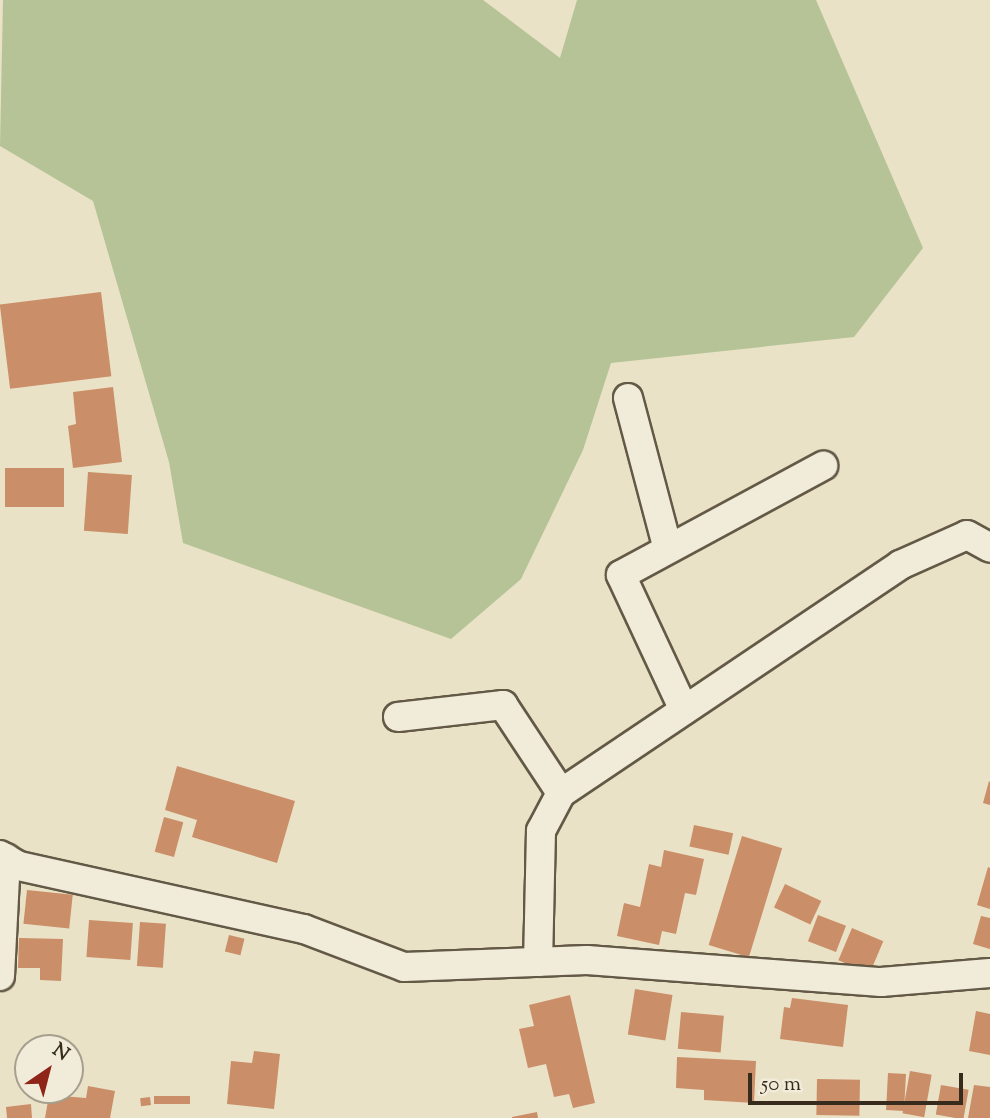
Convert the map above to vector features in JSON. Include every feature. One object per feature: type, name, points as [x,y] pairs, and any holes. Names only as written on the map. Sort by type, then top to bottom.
[{"type":"street","points":[[628,398],[668,549]]},
{"type":"street","points":[[684,710],[621,575],[822,466]]},
{"type":"street","points":[[537,962],[541,831],[561,793],[900,565],[967,535],[990,548]]},
{"type":"street","points":[[398,717],[503,705],[561,793]]},
{"type":"street","points":[[0,976],[3,857],[19,866],[304,929],[404,967],[587,960],[881,982],[990,973]]},
{"type":"green space","points":[[3,0],[483,0],[560,58],[577,0],[816,0],[923,248],[854,337],[611,363],[583,450],[521,579],[451,639],[183,543],[169,462],[93,201],[0,146]]},
{"type":"building","points":[[101,292],[111,376],[10,389],[0,304]]},
{"type":"building","points":[[113,387],[122,462],[73,468],[68,426],[76,424],[73,392]]},
{"type":"building","points":[[5,468],[64,468],[64,507],[5,507]]},
{"type":"building","points":[[88,472],[132,475],[128,534],[84,531]]},
{"type":"building","points":[[177,766],[295,801],[277,863],[192,837],[197,820],[165,810]]},
{"type":"building","points":[[990,782],[990,805],[983,803]]},
{"type":"building","points":[[164,817],[183,822],[174,857],[155,852]]},
{"type":"building","points":[[694,825],[733,833],[729,855],[689,847]]},
{"type":"building","points":[[742,836],[782,848],[749,957],[709,945]]},
{"type":"building","points":[[664,850],[704,859],[696,895],[685,893],[676,934],[662,931],[659,945],[617,936],[624,903],[640,907],[649,864],[661,867]]},
{"type":"building","points":[[988,867],[990,868],[990,909],[977,905]]},
{"type":"building","points":[[785,884],[821,901],[810,924],[774,908]]},
{"type":"building","points":[[27,890],[73,895],[69,929],[23,924]]},
{"type":"building","points":[[818,915],[846,926],[836,952],[808,941]]},
{"type":"building","points":[[981,916],[990,918],[990,949],[973,944]]},
{"type":"building","points":[[89,920],[133,923],[130,960],[86,957]]},
{"type":"building","points":[[140,922],[166,924],[163,968],[137,966]]},
{"type":"building","points":[[852,928],[883,941],[870,974],[838,960]]},
{"type":"building","points":[[229,935],[245,939],[240,955],[225,951]]},
{"type":"building","points":[[19,938],[63,939],[61,981],[40,980],[40,968],[18,968]]},
{"type":"building","points":[[635,989],[673,995],[665,1040],[628,1034]]},
{"type":"building","points":[[570,995],[595,1103],[573,1108],[569,1094],[554,1097],[546,1064],[528,1068],[519,1029],[534,1026],[529,1005]]},
{"type":"building","points":[[792,998],[848,1005],[843,1047],[780,1039],[784,1007],[790,1008]]},
{"type":"building","points":[[976,1011],[990,1014],[990,1055],[969,1051]]},
{"type":"building","points":[[681,1012],[724,1016],[721,1053],[678,1049]]},
{"type":"building","points":[[254,1051],[280,1054],[274,1109],[227,1104],[231,1061],[252,1063]]},
{"type":"building","points":[[677,1057],[756,1061],[754,1103],[704,1100],[704,1090],[676,1088]]},
{"type":"building","points":[[910,1071],[932,1075],[924,1117],[903,1113]]},
{"type":"building","points":[[888,1073],[906,1074],[904,1111],[886,1110]]},
{"type":"building","points":[[817,1079],[860,1080],[859,1116],[816,1115]]},
{"type":"building","points":[[941,1085],[969,1090],[964,1118],[936,1115]]},
{"type":"building","points":[[974,1085],[990,1087],[990,1118],[968,1118]]},
{"type":"building","points":[[88,1086],[115,1091],[110,1118],[45,1118],[47,1104],[84,1104]]},
{"type":"building","points":[[154,1096],[190,1096],[190,1104],[154,1104]]},
{"type":"building","points":[[150,1097],[151,1105],[141,1106],[140,1098]]},
{"type":"building","points":[[31,1104],[32,1118],[7,1118],[6,1107]]},
{"type":"building","points":[[537,1112],[538,1118],[512,1118],[512,1117]]}]
